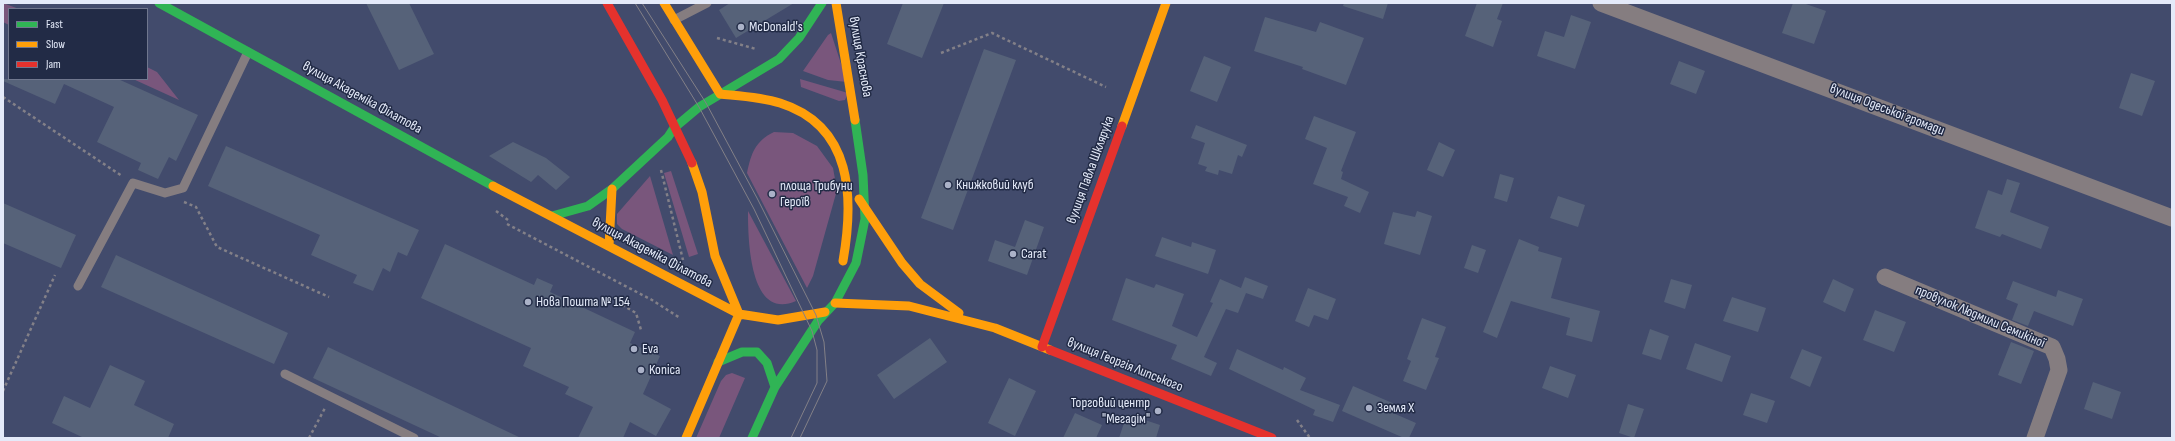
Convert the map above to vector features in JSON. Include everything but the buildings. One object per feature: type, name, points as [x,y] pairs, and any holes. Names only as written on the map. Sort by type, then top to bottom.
[{"type":"main road","name":"вулиця Академіка Філатова","points":[[159,3],[552,216],[739,314]]},
{"type":"main road","points":[[607,3],[662,100],[674,128],[690,158],[702,192],[715,256],[739,314],[686,438]]},
{"type":"main road","points":[[664,3],[720,94]]},
{"type":"main road","points":[[674,128],[703,105],[779,59],[799,38],[822,3]]},
{"type":"main road","name":"вулиця Краснова","points":[[836,3],[855,116],[865,208]]},
{"type":"main road","name":"вулиця Павла Шклярука","points":[[1042,347],[1166,3]]},
{"type":"main road","points":[[720,94],[760,98],[790,106],[814,119],[830,137],[843,160],[849,184],[847,229],[834,303]]},
{"type":"main road","name":"вулиця Академіка Філатова","points":[[552,216],[588,206],[612,189],[668,137],[674,128]]},
{"type":"main road","name":"вулиця Георгія Липського","points":[[849,184],[902,263],[920,284],[966,319]]},
{"type":"main road","points":[[609,246],[612,189]]},
{"type":"main road","points":[[752,438],[775,387],[825,312],[834,303],[856,263],[865,219],[865,208]]},
{"type":"main road","name":"вулиця Георгія Липського","points":[[834,303],[909,306],[966,319],[995,328],[1272,438]]},
{"type":"main road","points":[[739,314],[778,320],[825,312]]},
{"type":"main road","points":[[718,362],[740,352],[750,350],[760,353],[768,362],[775,387]]},
{"type":"street","name":"вулиця Одеської громади","points":[[1601,3],[2172,218]]},
{"type":"street","name":"провулок Людмили Семикіної","points":[[1885,278],[2052,347],[2058,359],[2059,370],[2035,438]]},
{"type":"lane","points":[[674,20],[707,3]]},
{"type":"lane","points":[[78,286],[133,182],[165,194],[183,188],[248,52]]},
{"type":"lane","points":[[285,374],[414,438]]},
{"type":"path","points":[[941,53],[992,33],[1106,87]]},
{"type":"path","points":[[717,38],[759,50]]},
{"type":"path","points":[[3,97],[133,182]]},
{"type":"path","points":[[660,168],[682,260]]},
{"type":"path","points":[[165,194],[196,207],[217,247],[329,297]]},
{"type":"path","points":[[494,210],[508,220]]},
{"type":"path","points":[[507,224],[652,300],[680,318]]},
{"type":"path","points":[[3,391],[55,275]]},
{"type":"path","points":[[617,302],[636,313],[641,330]]},
{"type":"path","points":[[309,438],[331,397]]},
{"type":"path","points":[[1297,420],[1310,438]]},
{"type":"shaded area","points":[[3,3],[16,8],[8,8],[8,24],[3,22]]},
{"type":"shaded area","points":[[831,33],[847,82],[828,80],[803,71],[828,35]]},
{"type":"shaded area","points":[[148,68],[157,72],[179,100],[135,80],[148,80]]},
{"type":"shaded area","points":[[800,79],[848,93],[845,100],[839,101],[801,87]]},
{"type":"shaded area","points":[[774,132],[793,133],[817,146],[833,168],[837,190],[813,276],[807,288],[747,173],[752,154],[758,144]]},
{"type":"shaded area","points":[[671,171],[698,254],[689,257],[664,173]]},
{"type":"shaded area","points":[[650,176],[673,255],[622,229],[617,224],[617,214]]},
{"type":"shaded area","points":[[748,211],[796,301],[780,304],[769,299],[760,289],[754,274],[751,256]]},
{"type":"shaded area","points":[[732,373],[745,378],[719,438],[696,438],[721,381],[726,375]]},
{"type":"tram line","points":[[635,3],[699,107],[754,209],[812,331],[817,350],[817,383],[791,438]]},
{"type":"tram line","points":[[642,3],[706,103],[757,198],[816,315],[824,342],[827,381],[800,438]]},
{"type":"traffic: fast","points":[[159,3],[493,186]]},
{"type":"traffic: fast","points":[[674,128],[699,107],[779,59],[799,38],[822,3]]},
{"type":"traffic: fast","points":[[752,438],[775,387],[818,321],[835,303],[856,263],[865,219],[863,175],[855,120]]},
{"type":"traffic: fast","points":[[552,216],[588,206],[612,189],[668,137],[674,128]]},
{"type":"traffic: fast","points":[[718,362],[742,352],[757,352],[767,363],[775,387]]},
{"type":"traffic: slow","points":[[664,3],[720,94]]},
{"type":"traffic: slow","points":[[836,3],[855,120]]},
{"type":"traffic: slow","points":[[1122,126],[1166,3]]},
{"type":"traffic: slow","points":[[720,94],[758,98],[780,103],[804,114],[822,129],[835,146],[843,167],[847,189],[848,213],[843,261]]},
{"type":"traffic: slow","points":[[692,163],[702,192],[715,256],[739,314]]},
{"type":"traffic: slow","points":[[493,186],[739,314]]},
{"type":"traffic: slow","points":[[609,246],[612,189]]},
{"type":"traffic: slow","points":[[859,199],[902,263],[920,284],[959,313]]},
{"type":"traffic: slow","points":[[835,303],[909,306],[995,328],[1050,350]]},
{"type":"traffic: slow","points":[[739,314],[778,320],[825,312]]},
{"type":"traffic: slow","points":[[686,438],[739,314]]},
{"type":"traffic: jam","points":[[607,3],[662,100],[692,163]]},
{"type":"traffic: jam","points":[[1042,347],[1122,126]]},
{"type":"traffic: jam","points":[[1050,350],[1272,438]]},
{"type":"place","name":"McDonald's","points":[[741,27]]},
{"type":"place","name":"Книжковий клуб","points":[[948,185]]},
{"type":"place","name":"площа Трибуни Героїв","points":[[772,194]]},
{"type":"place","name":"Carat","points":[[1013,254]]},
{"type":"place","name":"Нова Пошта № 154","points":[[528,302]]},
{"type":"place","name":"Eva","points":[[634,349]]},
{"type":"place","name":"Konica","points":[[641,370]]},
{"type":"place","name":"Земля Х","points":[[1369,408]]},
{"type":"place","name":"Торговий центр \"Мегадім\"","points":[[1158,411]]}]
